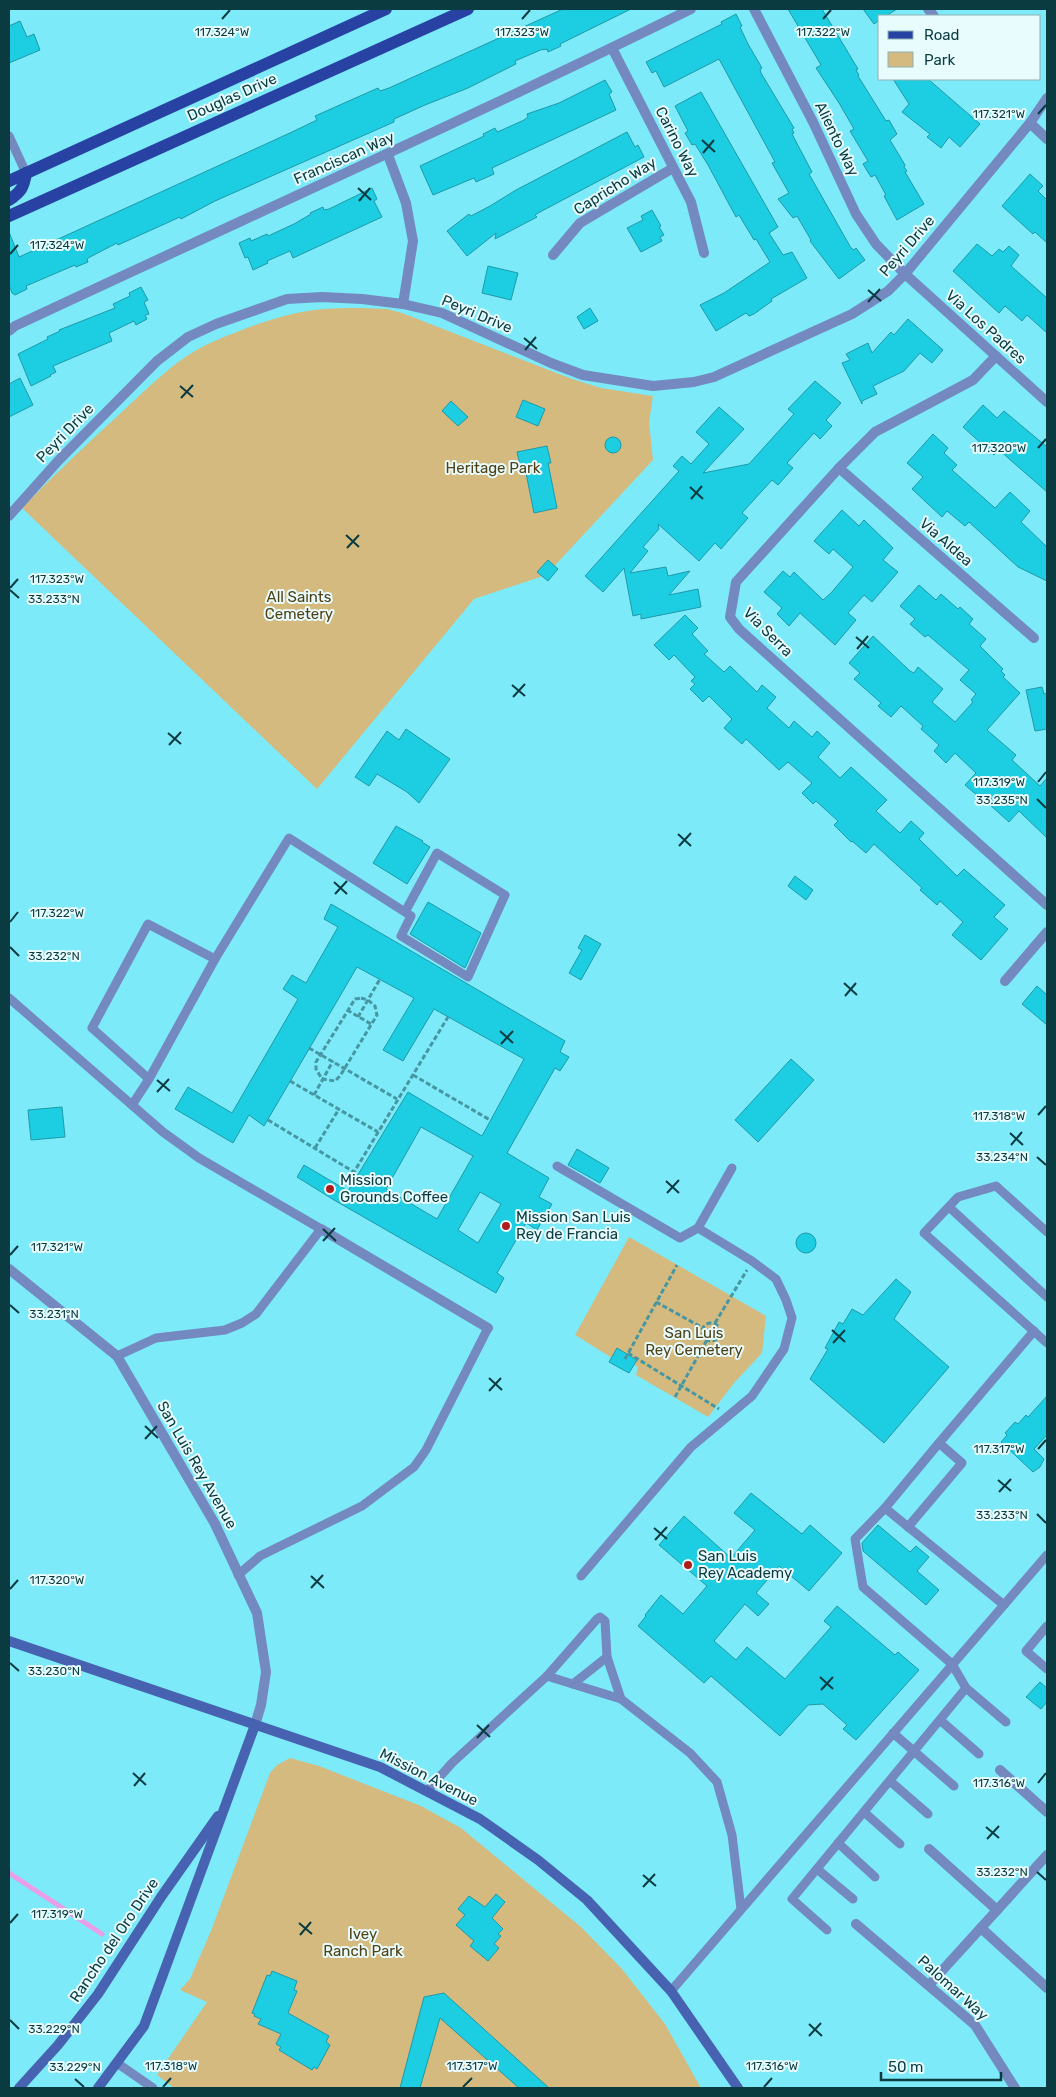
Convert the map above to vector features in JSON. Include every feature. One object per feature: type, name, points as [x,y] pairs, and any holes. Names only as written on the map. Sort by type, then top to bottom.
[{"type":"main road","name":"Douglas Drive","points":[[9,182],[386,9]]},
{"type":"main road","name":"Douglas Drive","points":[[9,216],[468,9]]},
{"type":"main road","points":[[9,200],[20,193],[25,186],[26,173]]},
{"type":"main road","name":"Mission Avenue","points":[[9,1641],[380,1767],[480,1820],[538,1860],[587,1900],[671,1991],[738,2088]]},
{"type":"main road","name":"Rancho del Oro Drive","points":[[98,2088],[144,2026],[255,1725]]},
{"type":"main road","name":"Rancho del Oro Drive","points":[[19,2088],[58,2045],[98,1994],[161,1897],[227,1803]]},
{"type":"street","name":"Franciscan Way","points":[[9,331],[15,326],[206,237],[388,155],[691,9]]},
{"type":"street","name":"Aliento Way","points":[[754,9],[812,122],[856,214],[876,244],[905,274]]},
{"type":"street","name":"Carino Way","points":[[612,48],[690,202],[704,253]]},
{"type":"street","name":"Peyri Drive","points":[[9,516],[58,461],[157,361],[188,337],[232,317],[287,299],[322,297],[403,304],[442,313],[551,363],[583,375],[654,386],[694,382],[714,377],[852,314],[888,291],[905,274],[1030,123],[1047,98]]},
{"type":"street","points":[[1030,123],[1047,139]]},
{"type":"street","points":[[388,155],[406,203],[413,241],[403,304]]},
{"type":"street","name":"Capricho Way","points":[[554,255],[580,223],[673,168]]},
{"type":"street","name":"Via Los Padres","points":[[905,274],[1047,402]]},
{"type":"street","name":"Via Serra","points":[[996,356],[973,380],[875,432],[839,468],[736,582],[730,617],[746,636],[1047,905]]},
{"type":"street","name":"Via Aldea","points":[[839,468],[1034,638]]},
{"type":"street","points":[[1005,981],[1047,932]]},
{"type":"street","points":[[321,1229],[488,1328]]},
{"type":"street","name":"San Luis Rey Avenue","points":[[9,1268],[117,1356],[215,1524],[257,1613],[266,1672],[261,1705],[255,1725]]},
{"type":"street","points":[[1000,1770],[1047,1812]]},
{"type":"street","points":[[929,1849],[997,1910]]},
{"type":"street","points":[[930,1985],[1047,1855]]},
{"type":"street","name":"Palomar Way","points":[[856,1924],[975,2025],[1015,2088]]},
{"type":"street","points":[[981,1928],[1047,1988]]},
{"type":"lane","points":[[9,136],[26,173]]},
{"type":"lane","points":[[132,1105],[149,1079],[215,959],[289,838],[411,916],[401,936],[468,977],[505,895],[437,853],[405,912]]},
{"type":"lane","points":[[149,1079],[92,1028],[143,932],[148,924],[215,959]]},
{"type":"lane","points":[[9,998],[163,1132],[199,1158],[321,1229],[256,1314],[242,1323],[225,1330],[156,1338],[117,1356]]},
{"type":"lane","points":[[557,1166],[680,1238],[698,1228],[732,1168]]},
{"type":"lane","points":[[1047,1232],[996,1186],[958,1197],[924,1233],[1047,1343]]},
{"type":"lane","points":[[948,1206],[1047,1297]]},
{"type":"lane","points":[[581,1576],[692,1447],[752,1396],[784,1349],[792,1318],[776,1280],[752,1261],[698,1228]]},
{"type":"lane","points":[[238,1575],[260,1556],[362,1506],[414,1467],[426,1450],[488,1328]]},
{"type":"lane","points":[[1006,1722],[966,1688],[952,1664],[863,1587],[855,1539],[885,1508],[1034,1331]]},
{"type":"lane","points":[[908,1527],[962,1462],[939,1444]]},
{"type":"lane","points":[[885,1508],[1004,1605]]},
{"type":"lane","points":[[671,1991],[1047,1554]]},
{"type":"lane","points":[[427,1792],[452,1763],[547,1676],[600,1617],[605,1621],[608,1657],[622,1699]]},
{"type":"lane","points":[[1047,1626],[1026,1650],[1047,1669]]},
{"type":"lane","points":[[573,1684],[608,1657]]},
{"type":"lane","points":[[547,1676],[622,1699],[690,1753],[717,1782],[732,1835],[741,1909]]},
{"type":"lane","points":[[827,1930],[792,1899],[966,1688]]},
{"type":"lane","points":[[940,1720],[979,1754]]},
{"type":"lane","points":[[894,1733],[954,1786]]},
{"type":"lane","points":[[890,1781],[928,1814]]},
{"type":"lane","points":[[864,1812],[900,1844]]},
{"type":"lane","points":[[838,1843],[875,1877]]},
{"type":"lane","points":[[817,1869],[853,1899]]},
{"type":"lane","points":[[117,2063],[153,2088]]},
{"type":"path","points":[[358,1017],[380,980]]},
{"type":"path","points":[[356,999],[368,1000],[375,1006],[377,1015],[335,1081],[322,1079],[316,1069],[316,1062],[322,1055],[347,1010],[356,999]]},
{"type":"path","points":[[347,1010],[371,1024]]},
{"type":"path","points":[[268,1120],[354,1172],[448,1017]]},
{"type":"path","points":[[310,1048],[397,1099]]},
{"type":"path","points":[[314,1095],[333,1061]]},
{"type":"path","points":[[413,1075],[490,1120]]},
{"type":"path","points":[[290,1081],[378,1132]]},
{"type":"path","points":[[315,1148],[338,1109]]},
{"type":"path","points":[[715,1323],[752,1261]]},
{"type":"path","points":[[625,1359],[677,1265]]},
{"type":"path","points":[[656,1302],[702,1328]]},
{"type":"path","points":[[707,1323],[715,1323],[720,1328],[720,1336],[714,1341],[707,1340],[702,1333],[702,1328],[707,1323]]},
{"type":"path","points":[[675,1397],[707,1340]]},
{"type":"path","points":[[628,1353],[716,1406],[727,1417]]},
{"type":"green space","points":[[321,309],[387,309],[402,313],[572,379],[601,388],[653,396],[649,422],[653,460],[546,575],[474,599],[317,789],[22,508],[72,458],[152,384],[193,352],[255,325],[283,316]]},
{"type":"green space","name":"San Luis Rey Cemetery","points":[[629,1237],[766,1316],[762,1353],[734,1383],[708,1417],[636,1375],[638,1367],[621,1356],[617,1361],[575,1335]]},
{"type":"green space","name":"Ivey Ranch Park","points":[[290,1758],[319,1766],[421,1806],[461,1828],[581,1927],[622,1969],[665,2024],[701,2088],[174,2088],[157,2075],[207,2002],[180,1990],[190,1979],[211,1931],[270,1773],[277,1765]]},
{"type":"building","points":[[563,9],[631,9],[560,44],[561,46],[548,52],[547,49],[543,49],[515,61],[516,64],[468,88],[394,119],[394,122],[215,201],[181,219],[180,217],[118,245],[117,243],[90,257],[87,259],[88,262],[76,267],[75,265],[26,286],[27,289],[15,295],[12,293],[9,285],[9,232],[19,257],[292,132],[317,120],[315,116],[378,88],[380,91],[389,88]]},
{"type":"building","points":[[788,9],[822,9],[858,69],[856,70],[858,76],[886,121],[889,120],[897,134],[890,140],[905,165],[904,167],[907,171],[905,172],[924,204],[897,220],[875,175],[871,177],[863,164],[868,161],[850,131],[854,129],[816,68],[821,65]]},
{"type":"building","points":[[863,9],[897,9],[888,15],[878,15],[878,21],[874,24]]},
{"type":"building","points":[[736,14],[748,44],[762,68],[760,69],[761,73],[794,128],[792,129],[794,133],[792,134],[812,172],[809,174],[851,248],[854,250],[856,248],[865,260],[839,279],[810,241],[797,216],[793,218],[778,199],[789,193],[772,163],[775,162],[719,59],[664,87],[656,71],[652,73],[646,62],[722,24],[721,22]]},
{"type":"building","points":[[20,21],[27,37],[34,34],[40,50],[9,63],[9,26]]},
{"type":"building","points":[[605,80],[612,92],[609,94],[616,110],[492,168],[494,174],[476,182],[474,178],[433,195],[420,166],[484,136],[483,134],[495,128],[497,132],[502,130],[524,120],[528,117],[527,114],[559,103]]},
{"type":"building","points":[[894,80],[929,80],[980,124],[960,147],[949,137],[941,148],[927,137],[930,134],[902,112],[909,104]]},
{"type":"building","points":[[701,92],[778,227],[769,233],[783,255],[792,252],[807,278],[771,299],[772,301],[754,314],[749,316],[746,313],[716,331],[700,305],[724,293],[770,262],[739,215],[736,217],[708,165],[695,144],[692,145],[685,133],[688,131],[675,106]]},
{"type":"building","points":[[627,132],[635,147],[638,145],[644,157],[540,212],[535,215],[537,217],[495,239],[496,233],[467,256],[447,231],[469,214],[471,216],[516,190]]},
{"type":"building","points":[[1030,174],[1043,186],[1038,191],[1047,200],[1047,243],[1035,232],[1033,234],[1002,206]]},
{"type":"building","points":[[372,188],[377,199],[374,201],[382,217],[293,258],[290,251],[267,261],[268,263],[253,270],[248,257],[245,258],[239,243],[250,238],[251,241],[267,234],[268,236],[294,224],[323,207],[324,210],[329,209]]},
{"type":"building","points":[[652,210],[664,235],[660,237],[662,241],[641,252],[627,228],[643,220],[641,216]]},
{"type":"building","points":[[977,244],[992,256],[999,249],[1003,252],[1009,246],[1019,255],[1011,266],[1047,298],[1047,333],[1027,315],[1022,321],[1005,306],[999,313],[953,271]]},
{"type":"building","points":[[488,266],[518,273],[511,300],[482,293]]},
{"type":"building","points":[[141,287],[148,300],[144,302],[149,314],[145,315],[147,319],[136,325],[134,321],[109,333],[112,341],[53,366],[56,372],[31,386],[18,354],[48,339],[47,337],[59,330],[115,308],[113,304],[130,296],[129,293]]},
{"type":"building","points":[[590,308],[598,321],[584,329],[577,317]]},
{"type":"building","points":[[908,319],[943,350],[932,363],[920,353],[904,371],[873,386],[877,394],[862,401],[862,404],[842,363],[850,360],[846,354],[868,343],[872,353],[891,332],[894,335]]},
{"type":"building","points":[[20,378],[33,405],[9,417],[9,384]]},
{"type":"building","points":[[815,381],[841,403],[826,420],[832,426],[820,439],[814,433],[787,463],[793,468],[778,485],[772,480],[742,513],[748,518],[721,549],[715,543],[699,561],[658,524],[659,529],[643,547],[648,551],[630,573],[666,567],[668,576],[690,571],[669,595],[698,589],[701,607],[641,619],[641,614],[633,616],[624,568],[603,592],[585,576],[679,471],[673,466],[682,456],[691,464],[709,444],[696,432],[719,407],[744,429],[703,473],[749,464],[794,414],[788,409]]},
{"type":"building","points":[[523,400],[545,409],[538,426],[516,417]]},
{"type":"building","points":[[451,401],[468,417],[458,426],[442,411]]},
{"type":"building","points":[[983,405],[997,418],[1004,411],[1047,447],[1047,492],[999,450],[994,455],[963,427]]},
{"type":"building","points":[[933,434],[948,448],[944,453],[957,465],[952,470],[995,508],[1010,492],[1030,511],[1021,522],[1047,547],[1047,581],[1018,567],[969,522],[965,526],[947,511],[942,517],[912,489],[923,477],[907,463]]},
{"type":"building","points":[[613,437],[619,439],[621,445],[619,451],[613,453],[607,451],[605,445],[607,439]]},
{"type":"building","points":[[547,446],[551,463],[548,463],[557,508],[534,513],[525,468],[521,469],[517,452]]},
{"type":"building","points":[[842,510],[859,526],[864,520],[893,548],[883,560],[898,572],[872,602],[864,595],[848,613],[856,620],[835,645],[800,613],[789,626],[777,614],[782,608],[764,592],[783,571],[790,577],[794,572],[823,600],[831,593],[853,567],[833,549],[829,554],[814,541]]},
{"type":"building","points":[[548,560],[558,569],[548,581],[537,572]]},
{"type":"building","points":[[919,585],[936,600],[941,594],[973,619],[969,624],[986,639],[980,646],[1003,669],[1001,671],[1005,675],[1003,677],[1020,693],[987,730],[1016,755],[1012,760],[1040,786],[1047,778],[1047,838],[1019,811],[1009,822],[965,785],[976,773],[955,753],[946,763],[934,751],[939,745],[921,729],[923,726],[901,706],[891,717],[878,706],[881,703],[854,679],[860,673],[849,663],[873,636],[910,671],[914,673],[918,667],[943,689],[932,702],[955,722],[973,702],[971,700],[976,694],[960,680],[969,670],[928,635],[925,637],[910,624],[915,619],[900,606]]},
{"type":"building","points":[[685,615],[698,628],[692,634],[708,651],[704,654],[724,672],[730,666],[757,692],[762,685],[776,697],[767,708],[789,728],[794,721],[812,737],[817,731],[830,743],[818,757],[840,778],[851,767],[887,800],[876,811],[900,833],[911,821],[924,833],[919,839],[957,876],[964,869],[1005,905],[994,917],[1008,929],[981,960],[952,935],[963,922],[940,901],[937,905],[920,890],[922,888],[874,844],[866,853],[851,842],[834,825],[838,821],[816,801],[813,804],[802,793],[812,783],[788,762],[779,770],[746,739],[742,744],[724,728],[732,719],[709,696],[703,702],[690,689],[695,684],[691,681],[695,677],[674,655],[669,660],[654,645]]},
{"type":"building","points":[[1042,687],[1044,694],[1047,693],[1047,729],[1035,731],[1026,690]]},
{"type":"building","points":[[406,729],[450,759],[419,803],[407,792],[377,774],[369,786],[355,777],[387,731],[399,740]]},
{"type":"building","points":[[396,826],[430,847],[407,884],[373,863]]},
{"type":"building","points":[[795,876],[813,890],[806,900],[788,886]]},
{"type":"building","points":[[428,902],[481,933],[465,968],[410,934]]},
{"type":"building","points":[[331,904],[565,1041],[560,1052],[569,1057],[560,1071],[555,1068],[507,1153],[549,1178],[539,1197],[552,1204],[537,1230],[526,1223],[497,1273],[504,1278],[496,1293],[297,1177],[304,1165],[348,1191],[408,1092],[482,1136],[524,1059],[434,1009],[403,1061],[383,1050],[414,998],[357,967],[264,1126],[249,1115],[233,1143],[175,1109],[188,1087],[232,1113],[298,999],[283,989],[292,975],[306,983],[338,927],[324,919]],"holes":[[[421,1127],[473,1156],[437,1219],[386,1189]],[[480,1192],[501,1204],[478,1243],[458,1230]]]},
{"type":"building","points":[[585,935],[601,944],[581,980],[569,973],[582,950],[578,948]]},
{"type":"building","points":[[1037,986],[1047,995],[1047,1025],[1022,1004]]},
{"type":"building","points":[[791,1059],[814,1080],[758,1142],[735,1120]]},
{"type":"building","points":[[62,1107],[65,1137],[31,1140],[28,1110]]},
{"type":"building","points":[[577,1149],[609,1168],[600,1183],[568,1165]]},
{"type":"building","points":[[806,1233],[813,1236],[816,1243],[813,1250],[806,1253],[799,1250],[796,1243],[799,1236]]},
{"type":"building","points":[[896,1279],[911,1292],[894,1319],[949,1367],[884,1443],[810,1379],[828,1349],[825,1348],[839,1322],[843,1324],[852,1309],[863,1315]]},
{"type":"building","points":[[617,1348],[637,1360],[629,1373],[609,1362]]},
{"type":"building","points":[[1047,1396],[1047,1435],[1034,1449],[1044,1459],[1040,1467],[1033,1472],[1001,1442],[1007,1435],[1005,1433],[1015,1422],[1018,1424],[1026,1415],[1028,1417]]},
{"type":"building","points":[[751,1493],[802,1534],[810,1525],[842,1553],[809,1591],[779,1566],[756,1593],[769,1604],[758,1616],[745,1604],[714,1641],[736,1660],[747,1647],[785,1679],[831,1627],[824,1621],[837,1606],[895,1655],[898,1652],[919,1670],[856,1740],[843,1729],[847,1725],[823,1704],[808,1705],[780,1736],[711,1676],[704,1683],[638,1626],[661,1595],[683,1614],[707,1586],[659,1545],[684,1516],[731,1558],[755,1530],[734,1513]]},
{"type":"building","points":[[878,1525],[910,1552],[916,1546],[929,1557],[917,1571],[939,1590],[926,1605],[863,1551],[862,1543]]},
{"type":"building","points":[[1040,1682],[1047,1688],[1047,1702],[1041,1709],[1026,1697]]},
{"type":"building","points":[[496,1894],[505,1902],[492,1918],[503,1929],[498,1934],[501,1936],[494,1944],[499,1948],[488,1961],[470,1946],[474,1941],[456,1925],[465,1915],[458,1909],[469,1896],[485,1907]]},
{"type":"building","points":[[272,1971],[297,1981],[294,1990],[297,1991],[288,2013],[329,2036],[326,2042],[330,2045],[317,2069],[314,2067],[312,2070],[279,2050],[281,2047],[276,2044],[281,2034],[258,2024],[261,2019],[252,2013],[267,1975],[270,1976]]},
{"type":"building","points":[[444,1993],[549,2088],[519,2088],[440,2018],[420,2088],[400,2088],[424,1997]]},
{"type":"waterway","points":[[9,1873],[102,1934]]},
{"type":"place","name":"Mission Grounds Coffee","points":[[330,1189]]},
{"type":"place","name":"Mission San Luis Rey de Francia","points":[[506,1226]]},
{"type":"place","name":"San Luis Rey Academy","points":[[688,1565]]},
{"type":"park label","name":"Heritage Park","points":[[493,468]]},
{"type":"park label","name":"All Saints Cemetery","points":[[299,606]]}]
